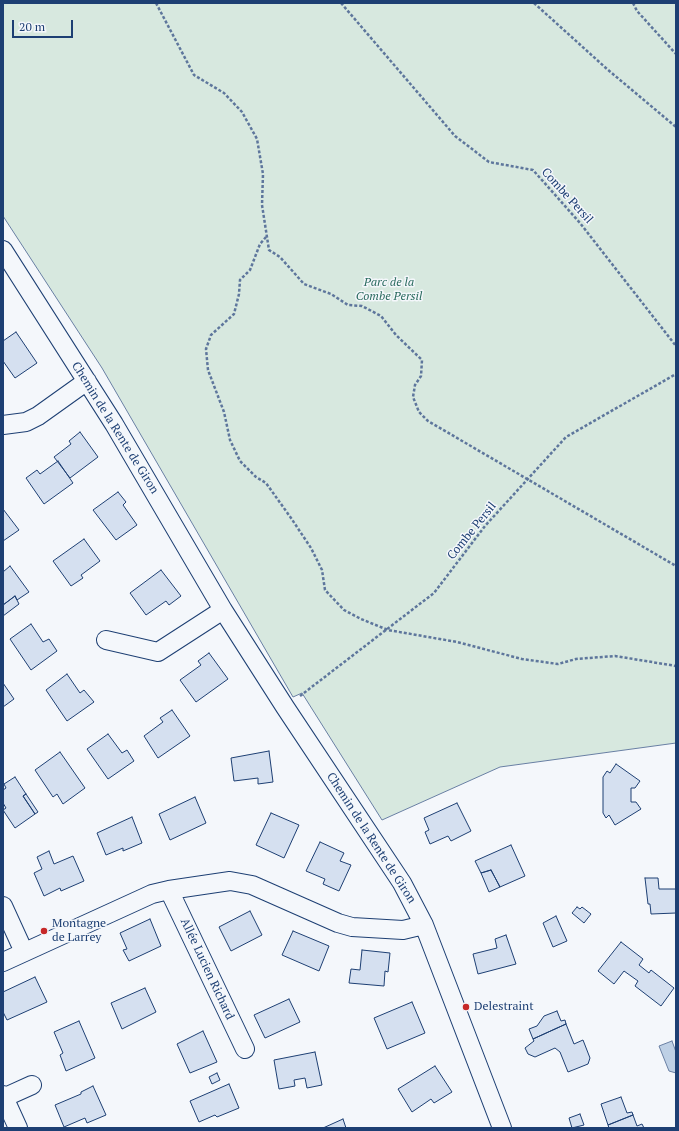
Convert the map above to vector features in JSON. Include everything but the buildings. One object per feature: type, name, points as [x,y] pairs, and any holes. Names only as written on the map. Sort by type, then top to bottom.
[{"type":"street","name":"Chemin de la Rente de Giron","points":[[3,250],[137,462],[223,610],[285,707],[402,883],[424,925],[502,1128]]},
{"type":"street","points":[[3,424],[26,422],[38,416],[87,381]]},
{"type":"street","points":[[106,640],[158,652],[223,610]]},
{"type":"street","points":[[3,962],[152,894],[169,890],[239,882],[252,885],[338,923],[352,927],[403,930],[424,925]]},
{"type":"street","name":"Allée Lucien Richard","points":[[169,890],[244,1049]]},
{"type":"street","points":[[3,906],[24,952]]},
{"type":"street","points":[[18,1128],[3,1097],[32,1085]]},
{"type":"path","points":[[156,3],[194,75],[224,92],[242,112],[257,139],[262,166],[262,205],[269,250],[280,257],[304,284],[331,294],[348,305],[362,306],[381,316],[396,335],[422,360],[421,376],[415,385],[413,397],[419,412],[428,421],[676,566]]},
{"type":"path","name":"Combe Persil","points":[[341,3],[454,136],[489,162],[533,170],[580,223],[676,346]]},
{"type":"path","points":[[534,3],[607,69],[676,127]]},
{"type":"path","points":[[633,3],[637,11],[676,54]]},
{"type":"path","points":[[266,236],[260,244],[250,270],[240,280],[240,294],[234,314],[211,335],[206,349],[208,370],[224,412],[230,440],[240,461],[256,477],[266,482],[303,536],[322,570],[325,590],[344,610],[388,630],[457,642],[522,659],[558,664],[576,659],[615,656],[676,666]]},
{"type":"path","name":"Combe Persil","points":[[285,707],[388,630],[434,593],[485,526],[566,437],[676,374]]},
{"type":"green space","name":"Parc de la Combe Persil","points":[[3,3],[676,3],[676,743],[500,767],[382,820],[302,693],[293,697],[102,368],[3,216]]},
{"type":"water","points":[[672,1041],[676,1052],[676,1073],[669,1071],[659,1046]]},
{"type":"place","name":"Montagne de Larrey","points":[[44,931]]},
{"type":"place","name":"Delestraint","points":[[466,1007]]}]
